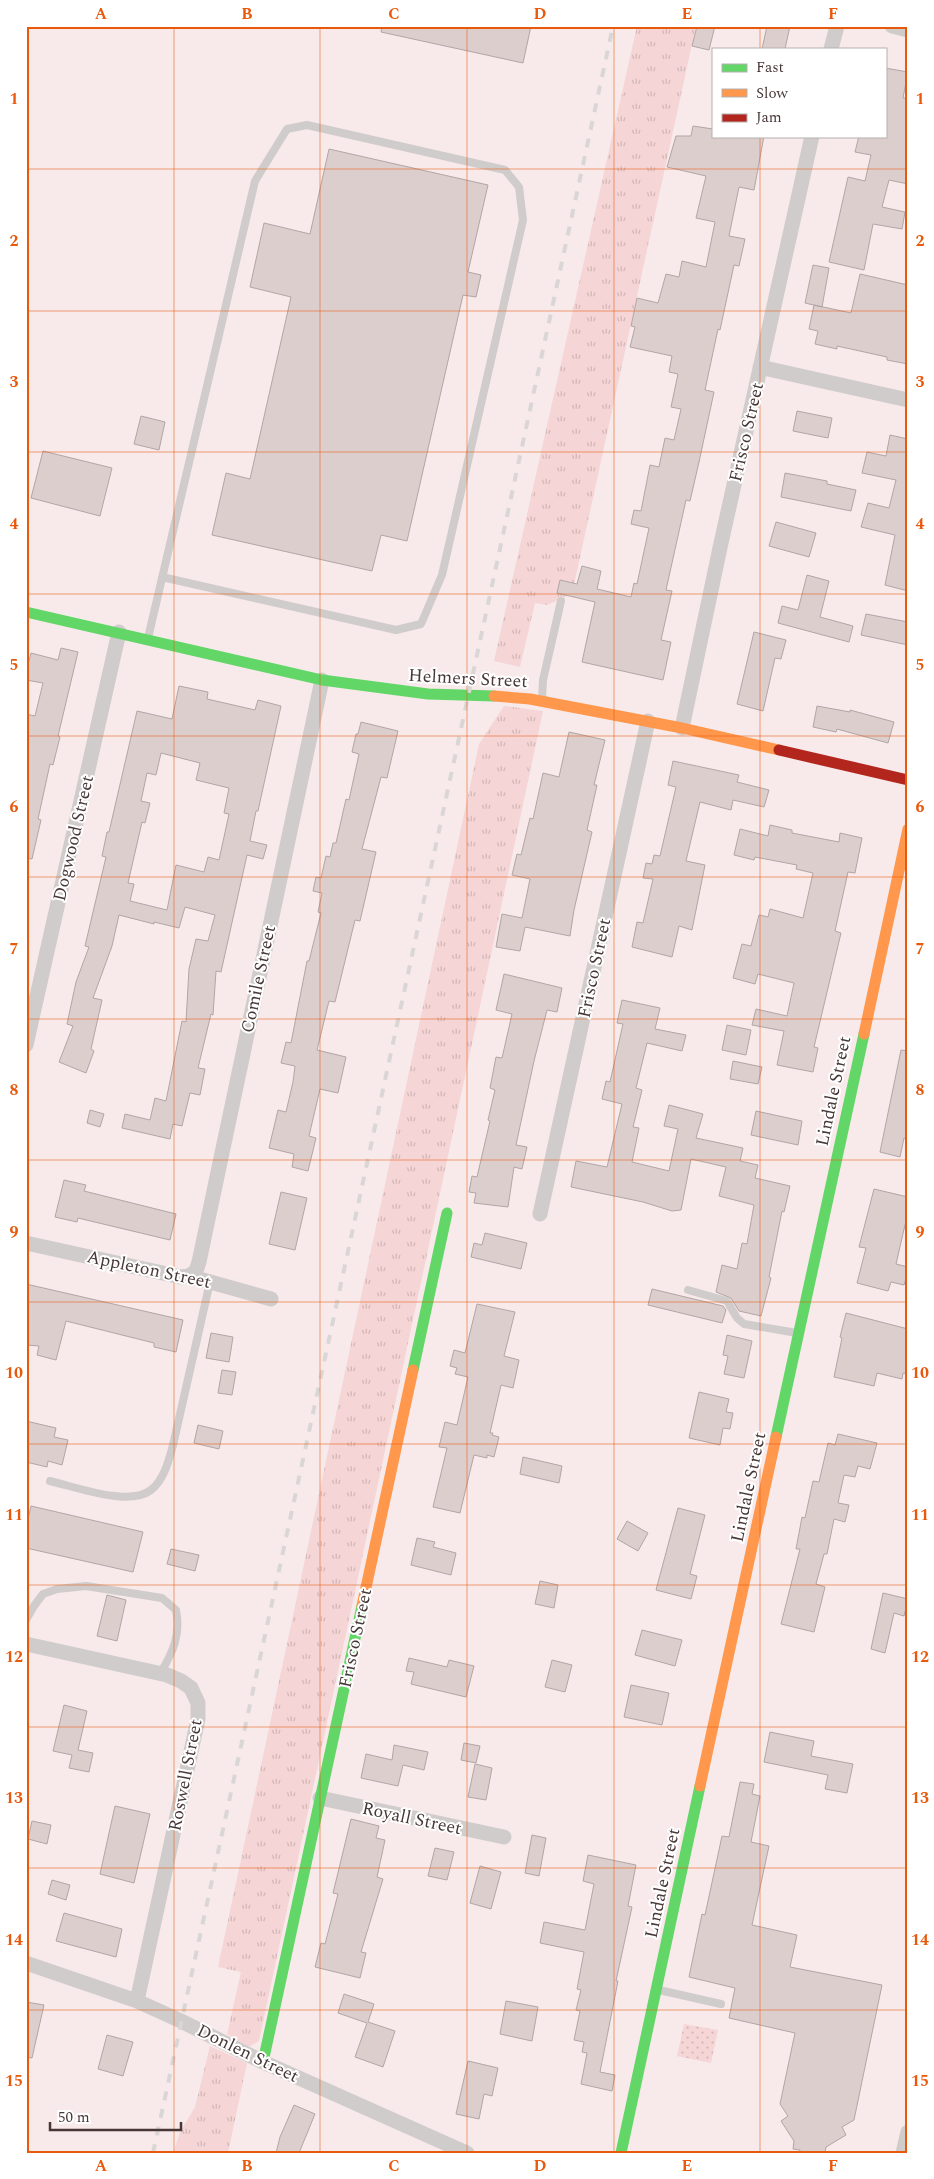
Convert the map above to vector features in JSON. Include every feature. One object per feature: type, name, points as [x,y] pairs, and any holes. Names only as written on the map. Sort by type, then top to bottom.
[{"type":"street","points":[[832,48],[836,26]]},
{"type":"street","points":[[892,26],[908,30]]},
{"type":"street","name":"Frisco Street","points":[[682,728],[812,138]]},
{"type":"street","points":[[760,367],[908,400]]},
{"type":"street","name":"Helmers Street","points":[[26,612],[322,680],[428,694],[503,696],[542,701],[682,728],[908,780]]},
{"type":"street","name":"Dogwood Street","points":[[26,1044],[119,632]]},
{"type":"street","name":"Comile Street","points":[[189,1276],[196,1271],[199,1262],[322,680]]},
{"type":"street","name":"Frisco Street","points":[[540,1214],[648,721]]},
{"type":"street","name":"Lindale Street","points":[[622,2153],[908,829]]},
{"type":"street","name":"Frisco Street","points":[[263,2062],[447,1213]]},
{"type":"street","name":"Appleton Street","points":[[26,1243],[181,1277],[189,1276],[271,1299]]},
{"type":"street","name":"Roswell Street","points":[[26,1644],[160,1674],[181,1681],[191,1688],[198,1703],[198,1719],[137,2001]]},
{"type":"street","name":"Royall Street","points":[[320,1798],[504,1838]]},
{"type":"street","name":"Donlen Street","points":[[26,1963],[137,2001],[181,2020],[263,2062],[467,2153]]},
{"type":"street","points":[[903,2153],[908,2132]]},
{"type":"lane","points":[[147,640],[255,181],[287,129],[307,125],[505,170],[519,187],[523,220],[442,575],[421,624],[396,630],[162,577]]},
{"type":"lane","points":[[542,701],[543,680],[561,601]]},
{"type":"lane","points":[[50,1481],[114,1496],[135,1497],[152,1489],[166,1469],[173,1445],[210,1282]]},
{"type":"lane","points":[[688,1290],[727,1301],[736,1318],[744,1324],[799,1333]]},
{"type":"lane","points":[[26,1620],[43,1594],[57,1589],[86,1586],[162,1598],[176,1610],[179,1625],[170,1657],[160,1674]]},
{"type":"lane","points":[[657,1990],[721,2004]]},
{"type":"green space","points":[[637,26],[696,26],[572,594],[547,605],[535,603],[520,667],[494,661]]},
{"type":"green space","points":[[504,706],[543,711],[259,2041],[248,2047],[227,2034],[241,1972],[218,1967],[479,744]]},
{"type":"green space","points":[[684,2024],[718,2030],[711,2063],[677,2056]]},
{"type":"green space","points":[[210,2046],[247,2063],[228,2153],[173,2153],[180,2132],[195,2107]]},
{"type":"building","points":[[382,26],[531,26],[523,63],[381,32]]},
{"type":"building","points":[[697,26],[715,26],[709,50],[692,46]]},
{"type":"building","points":[[767,26],[790,26],[785,48],[762,48]]},
{"type":"building","points":[[886,68],[908,72],[903,98],[908,98],[908,184],[889,180],[882,207],[905,212],[902,229],[873,224],[864,270],[829,262],[848,177],[865,181],[871,155],[855,152],[858,138],[886,138]]},
{"type":"building","points":[[693,126],[712,129],[712,138],[764,138],[754,190],[739,187],[729,236],[745,239],[739,266],[734,265],[720,330],[718,329],[705,390],[714,392],[690,501],[686,500],[666,590],[672,591],[661,640],[671,642],[663,680],[582,662],[595,602],[557,593],[560,580],[577,584],[582,566],[601,571],[597,589],[631,597],[634,583],[637,584],[649,528],[631,524],[634,510],[641,511],[650,465],[659,467],[665,438],[674,440],[681,409],[671,407],[678,374],[669,372],[672,356],[630,347],[635,327],[631,326],[637,298],[658,303],[666,274],[679,277],[682,261],[706,267],[715,222],[696,218],[706,176],[667,167],[676,136],[691,136]]},
{"type":"building","points":[[329,149],[488,185],[468,272],[481,275],[476,297],[463,295],[407,541],[381,535],[372,571],[212,535],[226,473],[250,479],[291,297],[250,287],[264,223],[310,234]]},
{"type":"building","points":[[813,265],[829,268],[822,307],[805,303]]},
{"type":"building","points":[[860,274],[908,285],[908,364],[887,360],[887,357],[837,346],[837,349],[815,344],[818,331],[809,329],[814,305],[851,313]]},
{"type":"building","points":[[797,411],[832,418],[828,438],[793,431]]},
{"type":"building","points":[[141,416],[165,422],[159,450],[134,444]]},
{"type":"building","points":[[890,435],[908,439],[908,591],[885,585],[895,535],[861,527],[868,503],[889,508],[896,480],[862,473],[867,452],[886,456]]},
{"type":"building","points":[[43,451],[112,468],[100,516],[31,498]]},
{"type":"building","points":[[785,473],[827,481],[827,484],[856,490],[851,511],[781,497]]},
{"type":"building","points":[[776,522],[816,533],[809,557],[769,546]]},
{"type":"building","points":[[807,575],[829,581],[820,617],[853,626],[849,642],[778,623],[782,606],[798,610]]},
{"type":"building","points":[[866,614],[908,622],[908,645],[861,635]]},
{"type":"building","points":[[754,632],[786,640],[781,659],[775,658],[763,711],[737,704]]},
{"type":"building","points":[[61,648],[78,652],[53,765],[50,764],[38,819],[41,820],[32,859],[26,858],[26,714],[35,716],[43,683],[26,680],[26,673],[31,653],[58,660]]},
{"type":"building","points":[[179,686],[208,692],[207,699],[255,710],[258,700],[281,706],[250,841],[267,845],[263,859],[247,855],[221,972],[216,971],[213,1015],[211,1014],[198,1068],[205,1069],[200,1095],[190,1093],[182,1126],[173,1124],[170,1139],[122,1128],[125,1114],[150,1120],[155,1098],[166,1101],[182,1021],[186,1022],[189,969],[196,939],[208,941],[215,915],[185,907],[179,928],[119,915],[112,946],[93,998],[102,1000],[91,1049],[94,1051],[86,1073],[59,1062],[73,1026],[67,1024],[76,982],[89,947],[85,946],[106,857],[102,856],[137,711],[172,719]],"holes":[[[161,753],[200,763],[196,780],[229,788],[224,813],[229,814],[219,860],[208,857],[204,872],[176,865],[167,910],[130,901],[134,884],[128,883],[142,822],[145,823],[150,803],[141,801],[147,773],[156,775]]]},
{"type":"building","points":[[817,706],[850,712],[850,710],[894,722],[888,743],[837,729],[836,732],[813,727]]},
{"type":"building","points":[[361,722],[398,731],[387,778],[381,777],[362,849],[376,852],[360,921],[355,920],[335,1002],[329,1001],[317,1050],[346,1057],[338,1093],[320,1089],[309,1136],[316,1138],[308,1171],[292,1167],[294,1154],[269,1148],[278,1110],[286,1112],[293,1082],[295,1066],[281,1063],[286,1042],[291,1043],[307,961],[309,961],[321,913],[318,912],[322,893],[313,891],[316,877],[321,878],[326,856],[330,857],[333,843],[336,843],[346,799],[349,800],[359,754],[352,752]]},
{"type":"building","points":[[569,732],[605,740],[594,785],[597,785],[587,830],[592,832],[570,936],[525,927],[520,951],[496,947],[502,914],[522,918],[530,879],[512,875],[517,854],[521,855],[530,818],[533,819],[543,773],[559,777]]},
{"type":"building","points":[[673,761],[739,775],[737,782],[769,790],[764,807],[733,800],[731,810],[700,802],[686,861],[705,865],[692,930],[679,926],[672,957],[632,947],[637,922],[643,923],[653,879],[643,878],[646,863],[652,864],[654,855],[660,856],[676,787],[668,785]]},
{"type":"building","points":[[770,825],[792,830],[792,833],[839,842],[840,833],[862,838],[855,873],[848,872],[835,931],[841,933],[814,1047],[818,1048],[813,1072],[777,1065],[784,1031],[752,1025],[756,1009],[787,1016],[794,983],[758,974],[755,984],[733,978],[742,944],[751,946],[759,915],[768,917],[770,909],[803,918],[813,873],[796,869],[797,865],[755,857],[754,860],[734,855],[740,829],[768,836]]},
{"type":"building","points":[[504,974],[562,988],[557,1012],[547,1010],[534,1061],[516,1145],[527,1147],[522,1169],[514,1167],[508,1207],[474,1203],[476,1193],[469,1192],[472,1176],[477,1177],[490,1121],[488,1120],[495,1090],[490,1088],[496,1057],[502,1058],[512,1014],[496,1010]]},
{"type":"building","points":[[622,1000],[660,1008],[655,1029],[686,1035],[682,1051],[647,1043],[636,1088],[642,1090],[633,1127],[639,1128],[632,1162],[669,1171],[678,1129],[664,1126],[669,1105],[703,1114],[696,1138],[743,1148],[740,1161],[758,1165],[755,1178],[790,1186],[784,1212],[782,1211],[769,1277],[771,1278],[761,1316],[739,1311],[731,1298],[716,1292],[722,1265],[737,1269],[742,1243],[747,1244],[754,1205],[719,1196],[726,1167],[691,1159],[681,1210],[672,1211],[643,1202],[571,1187],[576,1161],[607,1167],[622,1104],[602,1099],[606,1081],[610,1082],[623,1024],[617,1023]]},
{"type":"building","points":[[727,1025],[751,1030],[746,1055],[722,1050]]},
{"type":"building","points":[[901,1050],[908,1051],[908,1139],[904,1138],[900,1157],[880,1152]]},
{"type":"building","points":[[733,1061],[762,1067],[758,1084],[730,1079]]},
{"type":"building","points":[[90,1110],[104,1114],[100,1127],[87,1123]]},
{"type":"building","points":[[756,1111],[802,1121],[798,1145],[751,1135]]},
{"type":"building","points":[[64,1180],[86,1185],[84,1191],[176,1214],[170,1240],[78,1218],[77,1222],[55,1217]]},
{"type":"building","points":[[874,1189],[908,1197],[908,1212],[896,1264],[908,1267],[908,1271],[904,1285],[891,1282],[888,1291],[857,1283],[866,1248],[859,1247]]},
{"type":"building","points":[[281,1192],[307,1198],[295,1250],[269,1244]]},
{"type":"building","points":[[485,1233],[527,1243],[521,1269],[471,1257],[474,1243],[482,1245]]},
{"type":"building","points":[[26,1284],[183,1320],[176,1352],[154,1347],[154,1343],[66,1321],[56,1360],[37,1355],[39,1346],[26,1345]]},
{"type":"building","points":[[652,1289],[723,1306],[726,1310],[722,1323],[648,1305]]},
{"type":"building","points":[[477,1304],[515,1312],[504,1356],[519,1360],[513,1388],[501,1385],[490,1433],[499,1437],[494,1457],[487,1455],[487,1458],[474,1455],[460,1513],[433,1507],[447,1448],[439,1447],[445,1422],[457,1425],[468,1377],[455,1374],[457,1368],[450,1366],[454,1350],[465,1353]]},
{"type":"building","points":[[846,1313],[908,1329],[908,1374],[903,1373],[902,1379],[877,1373],[874,1386],[834,1377]]},
{"type":"building","points":[[211,1333],[233,1337],[229,1362],[206,1358]]},
{"type":"building","points":[[727,1335],[752,1341],[744,1378],[724,1374],[728,1356],[723,1355]]},
{"type":"building","points":[[222,1370],[236,1372],[232,1395],[218,1393]]},
{"type":"building","points":[[699,1392],[729,1399],[726,1412],[733,1413],[730,1429],[723,1428],[720,1445],[689,1438]]},
{"type":"building","points":[[26,1421],[56,1428],[54,1437],[68,1440],[62,1465],[48,1461],[47,1467],[26,1462]]},
{"type":"building","points":[[198,1425],[223,1431],[219,1449],[194,1443]]},
{"type":"building","points":[[838,1434],[877,1443],[870,1469],[858,1466],[855,1477],[844,1475],[838,1503],[849,1505],[845,1522],[834,1519],[827,1554],[824,1554],[816,1584],[825,1587],[814,1632],[781,1624],[800,1549],[796,1549],[802,1517],[805,1518],[813,1481],[819,1482],[828,1443],[835,1445]]},
{"type":"building","points":[[523,1457],[562,1466],[559,1483],[520,1474]]},
{"type":"building","points":[[31,1506],[143,1532],[133,1572],[26,1548],[26,1528]]},
{"type":"building","points":[[678,1508],[705,1515],[690,1574],[697,1576],[691,1599],[656,1590]]},
{"type":"building","points":[[627,1521],[648,1533],[638,1551],[617,1539]]},
{"type":"building","points":[[417,1538],[435,1542],[433,1547],[456,1553],[451,1575],[411,1565]]},
{"type":"building","points":[[171,1549],[199,1555],[195,1571],[167,1564]]},
{"type":"building","points":[[540,1581],[558,1585],[554,1608],[535,1604]]},
{"type":"building","points":[[883,1593],[908,1599],[904,1616],[894,1613],[885,1653],[871,1649]]},
{"type":"building","points":[[107,1595],[126,1600],[117,1641],[97,1636]]},
{"type":"building","points":[[642,1630],[682,1640],[675,1666],[635,1655]]},
{"type":"building","points":[[409,1658],[447,1667],[449,1660],[474,1666],[466,1697],[411,1684],[414,1672],[406,1671]]},
{"type":"building","points":[[552,1660],[572,1665],[565,1692],[545,1687]]},
{"type":"building","points":[[631,1685],[669,1693],[662,1725],[624,1717]]},
{"type":"building","points":[[64,1705],[87,1711],[78,1750],[93,1753],[89,1772],[69,1768],[72,1755],[53,1751]]},
{"type":"building","points":[[770,1732],[814,1741],[811,1756],[853,1764],[847,1793],[825,1789],[828,1775],[764,1762]]},
{"type":"building","points":[[464,1743],[480,1746],[476,1763],[461,1760]]},
{"type":"building","points":[[394,1745],[428,1752],[424,1770],[403,1765],[398,1786],[361,1778],[366,1754],[392,1760]]},
{"type":"building","points":[[475,1764],[492,1768],[486,1800],[468,1797]]},
{"type":"building","points":[[740,1782],[754,1784],[752,1794],[760,1796],[751,1842],[769,1846],[752,1925],[797,1935],[790,1967],[882,1985],[854,2120],[842,2127],[846,2135],[826,2147],[825,2153],[799,2153],[800,2150],[793,2149],[794,2141],[781,2121],[788,2116],[780,2104],[795,2033],[729,2018],[735,1988],[689,1977],[702,1914],[705,1915],[722,1836],[729,1837]]},
{"type":"building","points":[[115,1806],[150,1814],[134,1883],[100,1874]]},
{"type":"building","points":[[351,1819],[379,1826],[376,1838],[385,1840],[377,1877],[383,1879],[361,1952],[366,1953],[360,1978],[315,1967],[321,1943],[325,1944],[338,1894],[333,1893]]},
{"type":"building","points":[[32,1821],[51,1825],[47,1844],[28,1839]]},
{"type":"building","points":[[532,1835],[546,1838],[539,1876],[525,1873]]},
{"type":"building","points":[[435,1848],[454,1852],[447,1880],[428,1876]]},
{"type":"building","points":[[588,1855],[636,1865],[628,1906],[632,1907],[616,1981],[618,1981],[600,2072],[615,2075],[612,2091],[581,2084],[587,2053],[582,2052],[584,2042],[574,2040],[580,2011],[576,2010],[581,1990],[577,1989],[584,1952],[540,1943],[544,1922],[585,1930],[594,1884],[583,1881]]},
{"type":"building","points":[[480,1866],[501,1872],[491,1909],[470,1903]]},
{"type":"building","points":[[52,1880],[70,1885],[66,1900],[48,1894]]},
{"type":"building","points":[[64,1913],[122,1929],[116,1957],[56,1941]]},
{"type":"building","points":[[344,1994],[374,2004],[368,2022],[395,2031],[383,2067],[355,2057],[367,2023],[338,2013]]},
{"type":"building","points":[[506,2001],[538,2007],[532,2041],[500,2034]]},
{"type":"building","points":[[26,2002],[44,2005],[32,2058],[26,2057]]},
{"type":"building","points":[[107,2035],[133,2042],[123,2076],[98,2069]]},
{"type":"building","points":[[468,2061],[498,2068],[492,2096],[484,2094],[479,2119],[456,2114]]},
{"type":"building","points":[[294,2105],[315,2114],[299,2153],[276,2153],[280,2137]]},
{"type":"railway","points":[[153,2153],[613,26]]},
{"type":"traffic: fast","points":[[26,612],[322,680],[428,694],[494,696]]},
{"type":"traffic: fast","points":[[776,1437],[864,1034]]},
{"type":"traffic: fast","points":[[413,1370],[447,1213]]},
{"type":"traffic: fast","points":[[263,2062],[362,1606]]},
{"type":"traffic: fast","points":[[621,2153],[700,1786]]},
{"type":"traffic: slow","points":[[494,696],[530,699],[682,728],[779,750]]},
{"type":"traffic: slow","points":[[864,1034],[908,829]]},
{"type":"traffic: slow","points":[[362,1606],[413,1370]]},
{"type":"traffic: slow","points":[[700,1786],[776,1437]]},
{"type":"traffic: jam","points":[[779,750],[908,780]]}]
